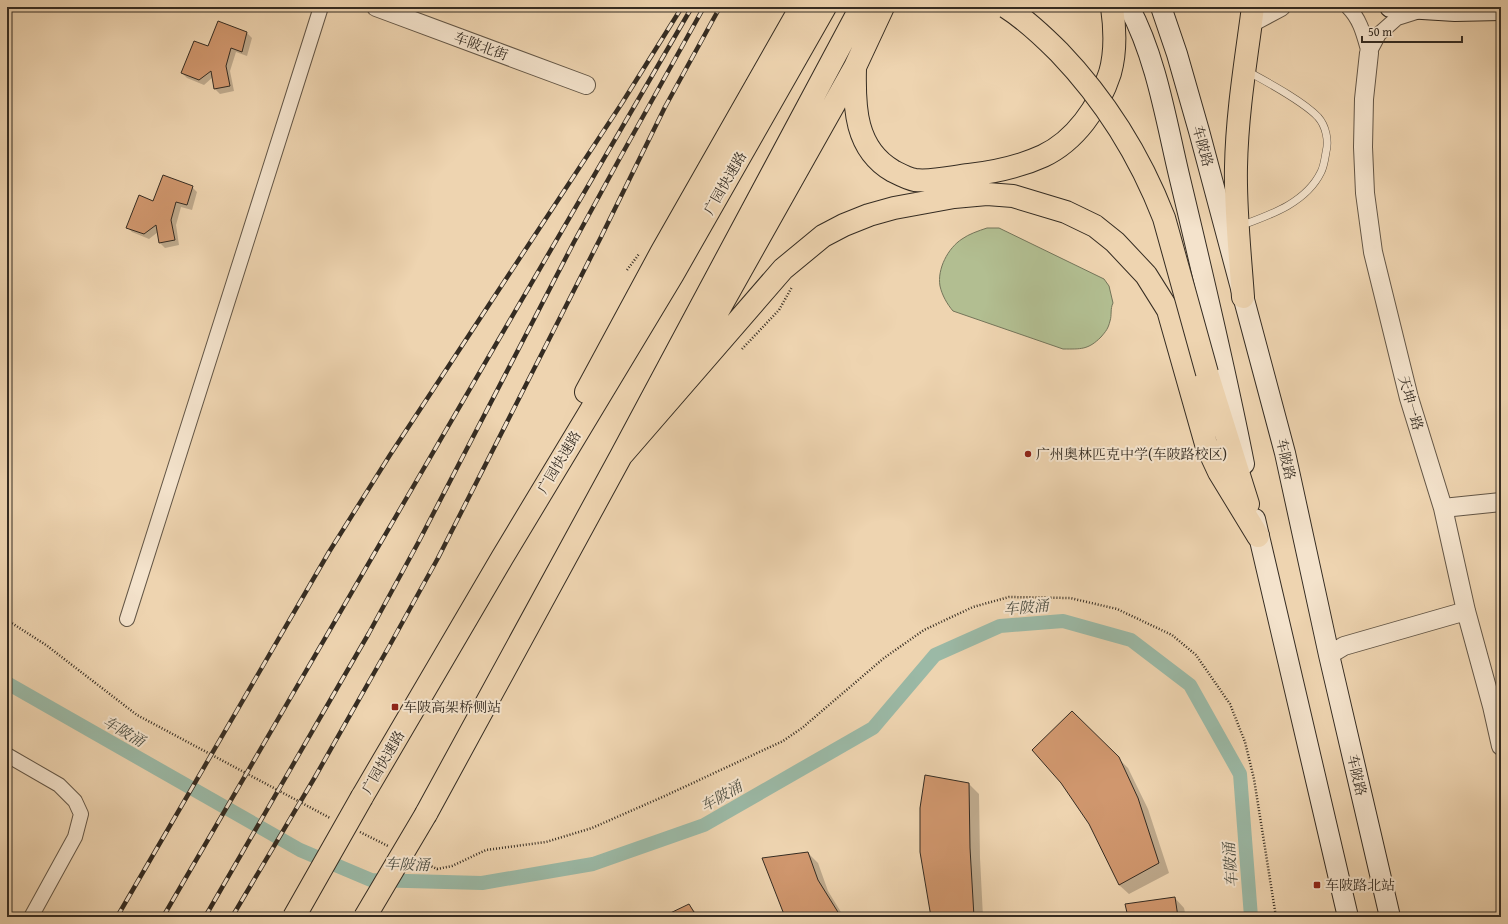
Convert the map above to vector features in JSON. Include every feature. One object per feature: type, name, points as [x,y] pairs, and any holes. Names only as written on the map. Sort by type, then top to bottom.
[{"type":"highway","points":[[502,558],[594,375],[661,253],[801,7]]},
{"type":"highway","name":"广园快速路","points":[[294,917],[362,797],[502,558],[673,274],[825,7]]},
{"type":"highway","points":[[1006,7],[1048,42],[1085,81],[1110,114],[1133,152],[1156,197],[1164,218],[1207,373],[1258,536]]},
{"type":"highway","points":[[855,67],[856,110],[861,135],[870,151],[884,165],[897,173],[914,180],[934,179],[1007,169],[1044,156],[1068,138],[1088,117],[1103,92],[1110,72],[1115,29],[1112,7]]},
{"type":"highway","points":[[621,456],[688,361],[714,318],[855,67],[874,10]]},
{"type":"highway","points":[[365,917],[426,814],[621,456],[874,10]]},
{"type":"highway","points":[[1243,297],[1236,208],[1236,167],[1238,123],[1252,15]]},
{"type":"highway","points":[[621,456],[783,269],[823,236],[844,225],[869,215],[894,208],[954,197],[987,194],[1013,196],[1066,212],[1095,226],[1115,242],[1146,275],[1168,310],[1206,444],[1219,472],[1258,536]]},
{"type":"main road","name":"车陂路","points":[[1129,7],[1150,60],[1162,101],[1233,407],[1258,536],[1348,917]]},
{"type":"main road","name":"车陂路","points":[[1161,7],[1179,61],[1285,452],[1329,655],[1390,917]]},
{"type":"main road","points":[[1390,7],[1424,10],[1501,10]]},
{"type":"street","points":[[127,619],[321,7]]},
{"type":"street","name":"车陂北街","points":[[376,7],[586,85]]},
{"type":"street","points":[[1252,15],[1281,7]]},
{"type":"street","points":[[1348,7],[1356,15],[1362,27],[1369,53]]},
{"type":"street","points":[[1369,53],[1379,34],[1397,18],[1424,10]]},
{"type":"street","name":"天坤一路","points":[[1369,53],[1364,99],[1363,146],[1365,193],[1373,252],[1409,398],[1443,508],[1466,610],[1492,706],[1501,746]]},
{"type":"street","points":[[1443,508],[1501,502]]},
{"type":"street","points":[[1329,655],[1344,646],[1466,610]]},
{"type":"street","points":[[7,755],[59,785],[76,801],[81,814],[75,837],[31,917]]},
{"type":"lane","points":[[1238,227],[1268,215],[1295,201],[1309,191],[1322,171],[1327,148],[1325,128],[1318,118],[1286,94],[1245,70]]},
{"type":"path","points":[[742,349],[779,310],[793,285]]},
{"type":"path","points":[[416,859],[437,869],[452,866],[486,850],[546,842],[592,828],[667,795],[782,740],[802,728],[884,658],[924,630],[973,607],[1009,597],[1070,598],[1117,609],[1172,635],[1196,655],[1230,704],[1245,742],[1254,779],[1276,917]]},
{"type":"path","points":[[7,620],[46,645],[137,715],[336,821]]},
{"type":"path","points":[[358,832],[394,848]]},
{"type":"green space","points":[[987,228],[999,228],[1104,279],[1109,286],[1113,303],[1111,319],[1106,331],[1101,337],[1088,347],[1063,349],[953,311],[945,299],[940,286],[940,273],[942,266],[948,253],[957,243],[971,234]]},
{"type":"building","points":[[218,21],[247,32],[242,52],[231,48],[226,66],[230,86],[214,89],[211,71],[199,80],[181,73],[194,41],[208,46]]},
{"type":"building","points":[[163,175],[193,186],[187,205],[176,202],[171,220],[175,240],[159,243],[156,225],[144,234],[126,228],[139,195],[153,201]]},
{"type":"building","points":[[1072,711],[1119,757],[1138,798],[1159,863],[1119,885],[1089,824],[1061,783],[1032,750]]},
{"type":"building","points":[[925,775],[969,783],[970,848],[974,917],[931,917],[920,852],[920,808]]},
{"type":"building","points":[[808,852],[818,880],[841,917],[785,917],[762,858]]},
{"type":"building","points":[[1175,897],[1178,917],[1128,917],[1125,904]]},
{"type":"building","points":[[689,904],[697,917],[662,917]]},
{"type":"waterway","name":"车陂涌","points":[[7,683],[300,850],[371,880],[482,883],[593,864],[704,825],[873,728],[935,655],[1000,626],[1063,621],[1131,640],[1190,685],[1240,774],[1251,917]]},
{"type":"railway","points":[[117,917],[329,552],[390,455],[622,103],[682,7]]},
{"type":"railway","points":[[163,917],[692,7]]},
{"type":"railway","points":[[205,917],[369,633],[418,543],[574,242],[704,7]]},
{"type":"railway","points":[[232,917],[315,777],[438,558],[601,237],[665,107],[720,7]]},
{"type":"place","name":"广州奥林匹克中学(车陂路校区)","points":[[1028,454]]},
{"type":"place","name":"车陂高架桥侧站","points":[[395,707]]},
{"type":"place","name":"车陂路北站","points":[[1317,885]]}]
